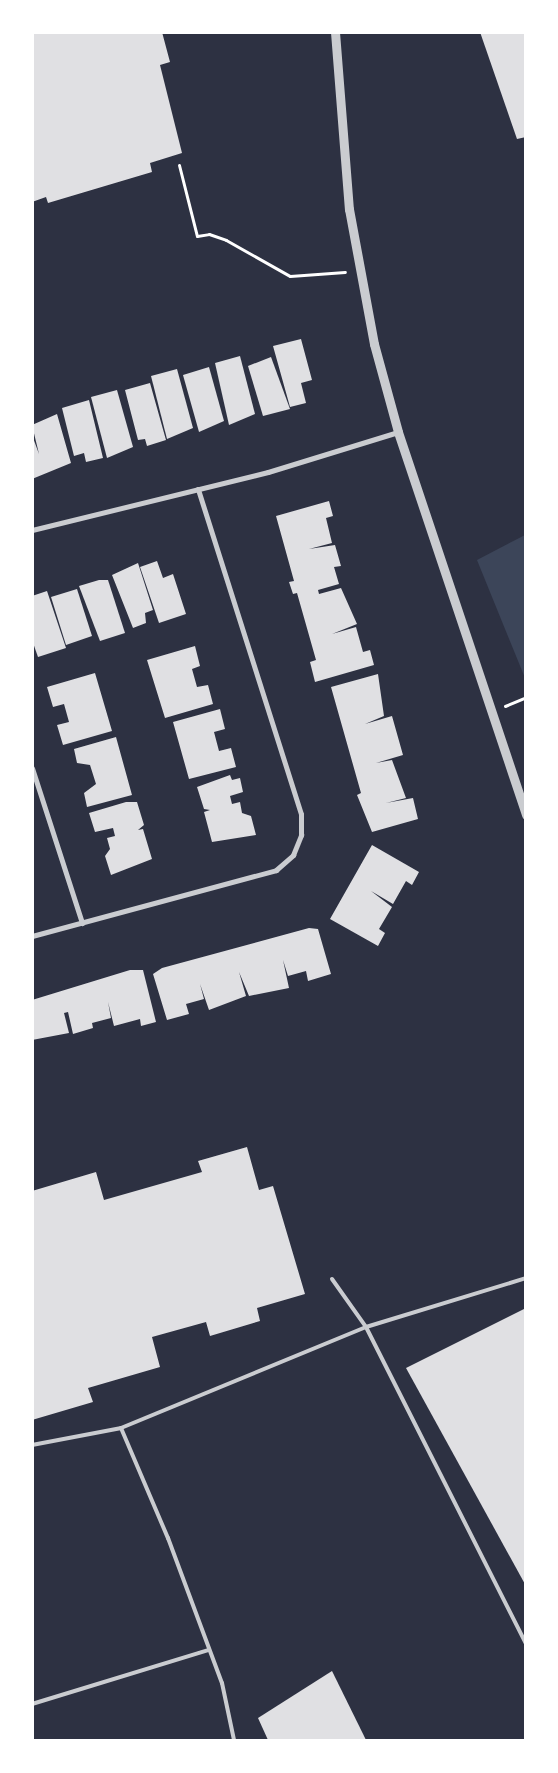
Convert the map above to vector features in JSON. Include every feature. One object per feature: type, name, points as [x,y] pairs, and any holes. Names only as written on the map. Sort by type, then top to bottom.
[{"type":"street","points":[[335,32],[349,208],[360,271],[398,432],[526,815]]},
{"type":"street","points":[[32,530],[198,489],[398,432]]},
{"type":"street","points":[[32,936],[276,870],[293,855],[301,835],[301,814],[198,489]]},
{"type":"street","points":[[32,768],[82,923]]},
{"type":"lane","points":[[32,1445],[121,1428],[366,1327],[526,1278]]},
{"type":"lane","points":[[332,1279],[366,1327],[526,1644]]},
{"type":"lane","points":[[121,1428],[222,1683],[234,1740]]},
{"type":"lane","points":[[32,1704],[209,1650]]},
{"type":"path","points":[[179,165],[197,236],[209,234],[226,240],[290,276],[360,271]]},
{"type":"path","points":[[492,712],[526,697]]},
{"type":"shaded area","points":[[525,535],[525,678],[477,560]]},
{"type":"building","points":[[32,32],[162,32],[170,62],[160,65],[182,153],[150,163],[152,172],[48,203],[46,197],[32,202]]},
{"type":"building","points":[[480,32],[526,32],[526,137],[517,139]]},
{"type":"building","points":[[301,339],[312,380],[301,383],[306,403],[290,407],[273,346]]},
{"type":"building","points":[[240,356],[255,414],[229,425],[215,363]]},
{"type":"building","points":[[271,357],[290,409],[263,416],[248,366]]},
{"type":"building","points":[[209,367],[224,421],[199,432],[183,375]]},
{"type":"building","points":[[177,369],[193,428],[167,439],[151,376]]},
{"type":"building","points":[[150,383],[166,440],[147,446],[145,439],[138,440],[125,390]]},
{"type":"building","points":[[117,390],[133,447],[107,458],[91,397]]},
{"type":"building","points":[[89,400],[103,458],[86,462],[84,453],[74,456],[62,408]]},
{"type":"building","points":[[57,414],[71,463],[32,479],[32,435],[39,454],[32,425]]},
{"type":"building","points":[[329,501],[333,516],[326,518],[332,543],[309,549],[335,545],[341,566],[334,567],[339,584],[318,590],[319,594],[341,588],[357,624],[332,634],[356,627],[363,652],[370,650],[374,665],[315,682],[310,662],[316,660],[297,593],[293,594],[289,582],[294,581],[276,516]]},
{"type":"building","points":[[157,561],[163,578],[173,574],[186,614],[159,623],[140,567]]},
{"type":"building","points":[[138,563],[153,610],[145,613],[146,623],[133,628],[112,575]]},
{"type":"building","points":[[99,580],[108,580],[125,633],[100,641],[79,586]]},
{"type":"building","points":[[77,589],[92,636],[66,645],[51,597]]},
{"type":"building","points":[[47,591],[66,648],[38,657],[32,640],[32,596]]},
{"type":"building","points":[[195,646],[200,666],[192,669],[197,687],[208,685],[213,704],[165,718],[147,660]]},
{"type":"building","points":[[95,673],[112,731],[63,745],[57,725],[69,722],[64,704],[53,707],[47,687]]},
{"type":"building","points":[[378,674],[384,716],[365,724],[392,716],[403,755],[376,763],[392,760],[406,798],[386,803],[413,798],[418,819],[372,832],[357,795],[361,793],[331,687]]},
{"type":"building","points":[[220,709],[225,729],[214,732],[219,751],[231,748],[236,767],[189,779],[173,722]]},
{"type":"building","points":[[116,737],[132,795],[87,807],[84,793],[96,784],[90,765],[77,763],[74,749]]},
{"type":"building","points":[[230,775],[232,780],[240,778],[243,792],[230,796],[232,804],[240,802],[242,813],[251,816],[256,835],[212,842],[204,812],[210,810],[204,809],[197,787]]},
{"type":"building","points":[[126,802],[137,802],[144,825],[138,830],[143,829],[152,859],[111,875],[105,856],[110,849],[107,838],[115,836],[113,828],[95,832],[89,813]]},
{"type":"building","points":[[372,845],[419,872],[412,885],[406,881],[393,904],[371,891],[392,907],[379,929],[385,933],[378,946],[330,919]]},
{"type":"building","points":[[309,928],[318,929],[331,974],[308,981],[306,971],[288,976],[283,960],[289,988],[249,996],[239,972],[246,996],[209,1010],[200,984],[204,999],[186,1004],[189,1014],[167,1020],[153,974],[162,968]]},
{"type":"building","points":[[130,970],[143,970],[156,1022],[141,1026],[140,1019],[114,1026],[108,1002],[111,1018],[92,1023],[93,1028],[73,1034],[68,1012],[64,1013],[69,1033],[32,1040],[32,1000]]},
{"type":"building","points":[[247,1147],[259,1190],[273,1186],[305,1294],[257,1308],[260,1321],[210,1336],[206,1322],[152,1337],[160,1367],[88,1388],[93,1402],[32,1420],[32,1191],[96,1172],[104,1200],[202,1172],[198,1161]]},
{"type":"building","points":[[526,1308],[526,1586],[406,1368]]},
{"type":"building","points":[[332,1671],[366,1740],[268,1740],[258,1718]]}]
